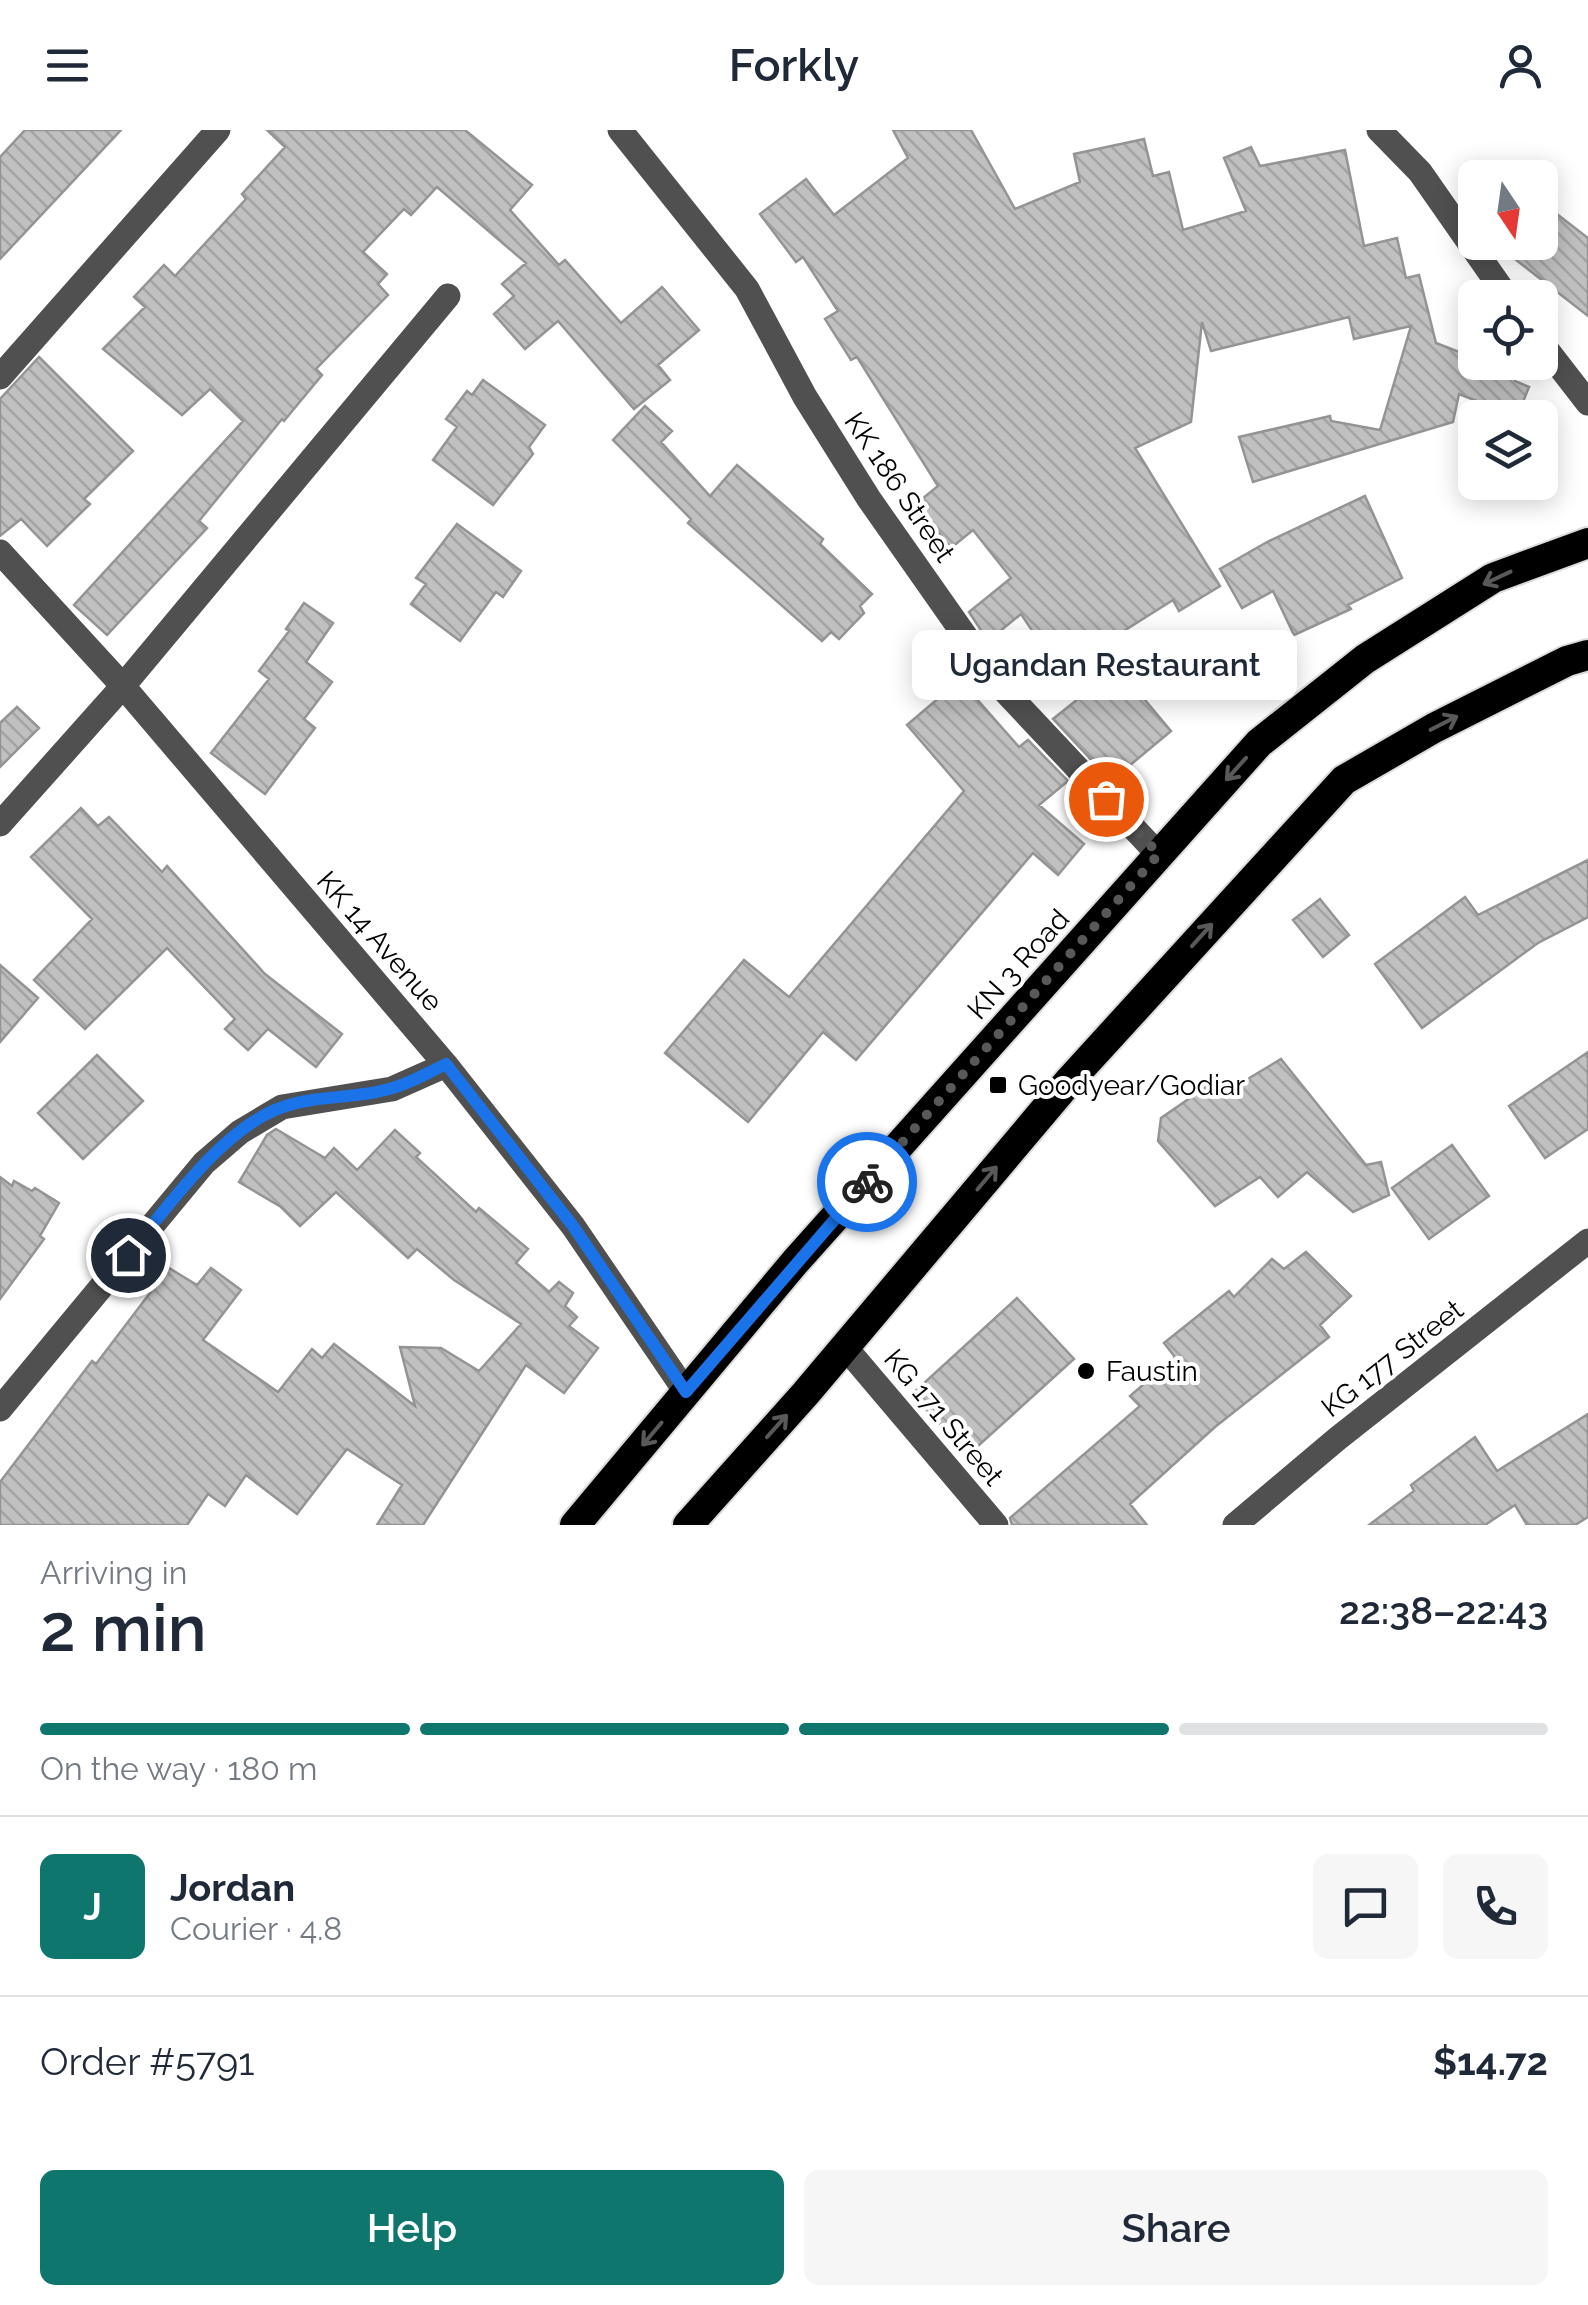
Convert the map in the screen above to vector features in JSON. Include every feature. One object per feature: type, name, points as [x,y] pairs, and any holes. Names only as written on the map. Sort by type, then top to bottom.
[{"type":"highway","name":"KN 3 Road","points":[[575,1525],[796,1262],[1260,743],[1365,660],[1493,578],[1588,544]]},
{"type":"highway","points":[[688,1525],[845,1347],[1070,1080],[1344,780],[1434,728],[1588,654]]},
{"type":"street","points":[[0,378],[218,130]]},
{"type":"street","name":"KK 186 Street","points":[[620,130],[748,289],[805,397],[869,500],[1001,688],[1159,854]]},
{"type":"street","points":[[1379,130],[1420,172],[1495,280]]},
{"type":"street","points":[[0,824],[123,686],[448,296]]},
{"type":"street","points":[[1558,365],[1588,403]]},
{"type":"street","name":"KK 14 Avenue","points":[[0,552],[123,686],[446,1064],[573,1226],[686,1392]]},
{"type":"street","points":[[0,1409],[204,1163],[240,1132],[282,1107],[392,1089],[446,1064]]},
{"type":"street","name":"KG 177 Street","points":[[1235,1525],[1588,1241]]},
{"type":"street","name":"KG 171 Street","points":[[845,1347],[996,1525]]},
{"type":"building","points":[[25,130],[121,130],[0,259],[0,157]]},
{"type":"building","points":[[267,130],[465,130],[532,185],[510,210],[559,265],[565,260],[621,323],[662,287],[699,330],[658,365],[670,380],[634,409],[558,321],[525,349],[494,314],[514,296],[502,284],[526,263],[437,187],[411,215],[404,209],[363,252],[387,274],[378,284],[388,295],[316,369],[322,375],[199,521],[207,528],[107,635],[74,605],[243,421],[210,389],[182,415],[103,349],[145,307],[134,297],[164,265],[175,276],[246,199],[242,194],[285,147]]},
{"type":"building","points":[[893,130],[971,130],[1015,209],[1080,182],[1074,154],[1144,139],[1153,176],[1169,172],[1183,230],[1246,211],[1224,158],[1251,147],[1260,166],[1345,150],[1364,246],[1397,238],[1406,278],[1419,275],[1436,343],[1458,351],[1458,380],[1516,380],[1529,387],[1524,400],[1474,400],[1459,394],[1453,422],[1253,482],[1239,437],[1330,416],[1331,421],[1380,430],[1411,326],[1354,339],[1349,317],[1211,351],[1202,322],[1191,422],[1135,448],[1220,586],[1179,611],[1173,600],[1100,646],[1171,731],[1111,781],[1053,719],[1078,699],[1021,614],[988,641],[969,612],[1011,578],[973,530],[951,548],[937,530],[926,538],[906,512],[938,486],[857,357],[851,360],[825,319],[838,311],[803,257],[796,262],[760,214],[806,179],[834,215],[908,158]]},
{"type":"building","points":[[1558,215],[1588,238],[1588,316],[1558,293],[1558,280],[1542,280],[1516,260],[1558,260]]},
{"type":"building","points":[[39,357],[133,451],[84,499],[90,504],[47,546],[21,519],[0,536],[0,399]]},
{"type":"building","points":[[483,380],[545,425],[529,447],[533,454],[493,505],[433,460],[457,427],[446,419],[467,391],[472,395]]},
{"type":"building","points":[[645,406],[672,431],[661,442],[710,496],[737,465],[823,539],[820,544],[872,594],[860,606],[864,613],[839,639],[831,632],[822,641],[688,523],[691,519],[613,440]]},
{"type":"building","points":[[1365,496],[1402,578],[1348,605],[1351,609],[1294,635],[1273,591],[1242,608],[1220,569]]},
{"type":"building","points":[[457,524],[521,571],[503,597],[496,592],[460,641],[411,604],[426,584],[416,578]]},
{"type":"building","points":[[304,603],[333,623],[306,662],[332,682],[304,719],[315,728],[265,794],[211,753],[269,679],[259,671]]},
{"type":"building","points":[[960,680],[1019,747],[1028,740],[1068,781],[1039,805],[1084,844],[1058,875],[1033,853],[856,1060],[823,1032],[748,1122],[665,1053],[744,960],[789,997],[964,791],[907,725]]},
{"type":"building","points":[[17,707],[39,728],[0,767],[0,723]]},
{"type":"building","points":[[81,808],[98,826],[109,817],[162,872],[167,866],[265,974],[342,1034],[316,1067],[268,1029],[248,1050],[225,1029],[235,1019],[167,948],[85,1029],[34,980],[92,919],[31,857]]},
{"type":"building","points":[[1588,860],[1588,917],[1538,943],[1422,1028],[1375,964],[1465,897],[1478,915]]},
{"type":"building","points":[[1320,899],[1349,935],[1323,957],[1293,920]]},
{"type":"building","points":[[0,965],[38,998],[0,1042]]},
{"type":"building","points":[[1588,1052],[1588,1129],[1545,1158],[1509,1106]]},
{"type":"building","points":[[97,1055],[143,1101],[83,1159],[38,1113]]},
{"type":"building","points":[[1281,1059],[1366,1165],[1381,1162],[1389,1195],[1353,1212],[1307,1172],[1278,1197],[1260,1177],[1215,1206],[1158,1141],[1161,1118],[1209,1085],[1226,1092]]},
{"type":"building","points":[[276,1129],[325,1158],[334,1148],[357,1170],[395,1130],[420,1153],[416,1157],[476,1212],[479,1208],[528,1249],[516,1263],[549,1292],[559,1282],[573,1293],[565,1306],[577,1317],[569,1326],[598,1348],[564,1393],[526,1365],[423,1525],[377,1525],[402,1485],[347,1449],[297,1514],[246,1475],[225,1506],[208,1494],[187,1525],[0,1525],[0,1482],[169,1268],[197,1285],[211,1268],[241,1290],[203,1340],[278,1392],[312,1349],[322,1358],[334,1344],[415,1406],[400,1347],[441,1348],[479,1371],[521,1324],[454,1280],[417,1249],[408,1258],[336,1192],[300,1226],[281,1207],[239,1182],[267,1135]]},
{"type":"building","points":[[1452,1145],[1489,1196],[1429,1239],[1392,1188]]},
{"type":"building","points":[[0,1177],[12,1186],[14,1181],[32,1191],[35,1188],[59,1203],[40,1236],[44,1239],[0,1299]]},
{"type":"building","points":[[1306,1252],[1351,1296],[1320,1325],[1329,1337],[1215,1427],[1130,1504],[1147,1525],[1012,1525],[1010,1518],[1140,1406],[1130,1396],[1175,1357],[1164,1343],[1229,1291],[1234,1297],[1272,1259],[1284,1269]]},
{"type":"building","points":[[1017,1298],[1074,1359],[968,1455],[912,1394]]},
{"type":"building","points":[[1588,1414],[1588,1517],[1575,1525],[1527,1525],[1515,1505],[1485,1525],[1369,1525],[1414,1491],[1411,1485],[1475,1437],[1497,1471]]},
{"type":"way so far","points":[[867,1182],[1159,854],[1106,799]]},
{"type":"place","name":"Ugandan Restaurant","points":[[1106,799]]},
{"type":"place","name":"Goodyear/Godiar","points":[[998,1085]]},
{"type":"place","name":"Faustin","points":[[1086,1371]]},
{"type":"route","points":[[128,1255],[204,1163],[240,1132],[282,1107],[392,1089],[446,1064],[573,1226],[686,1392],[867,1182]]}]
